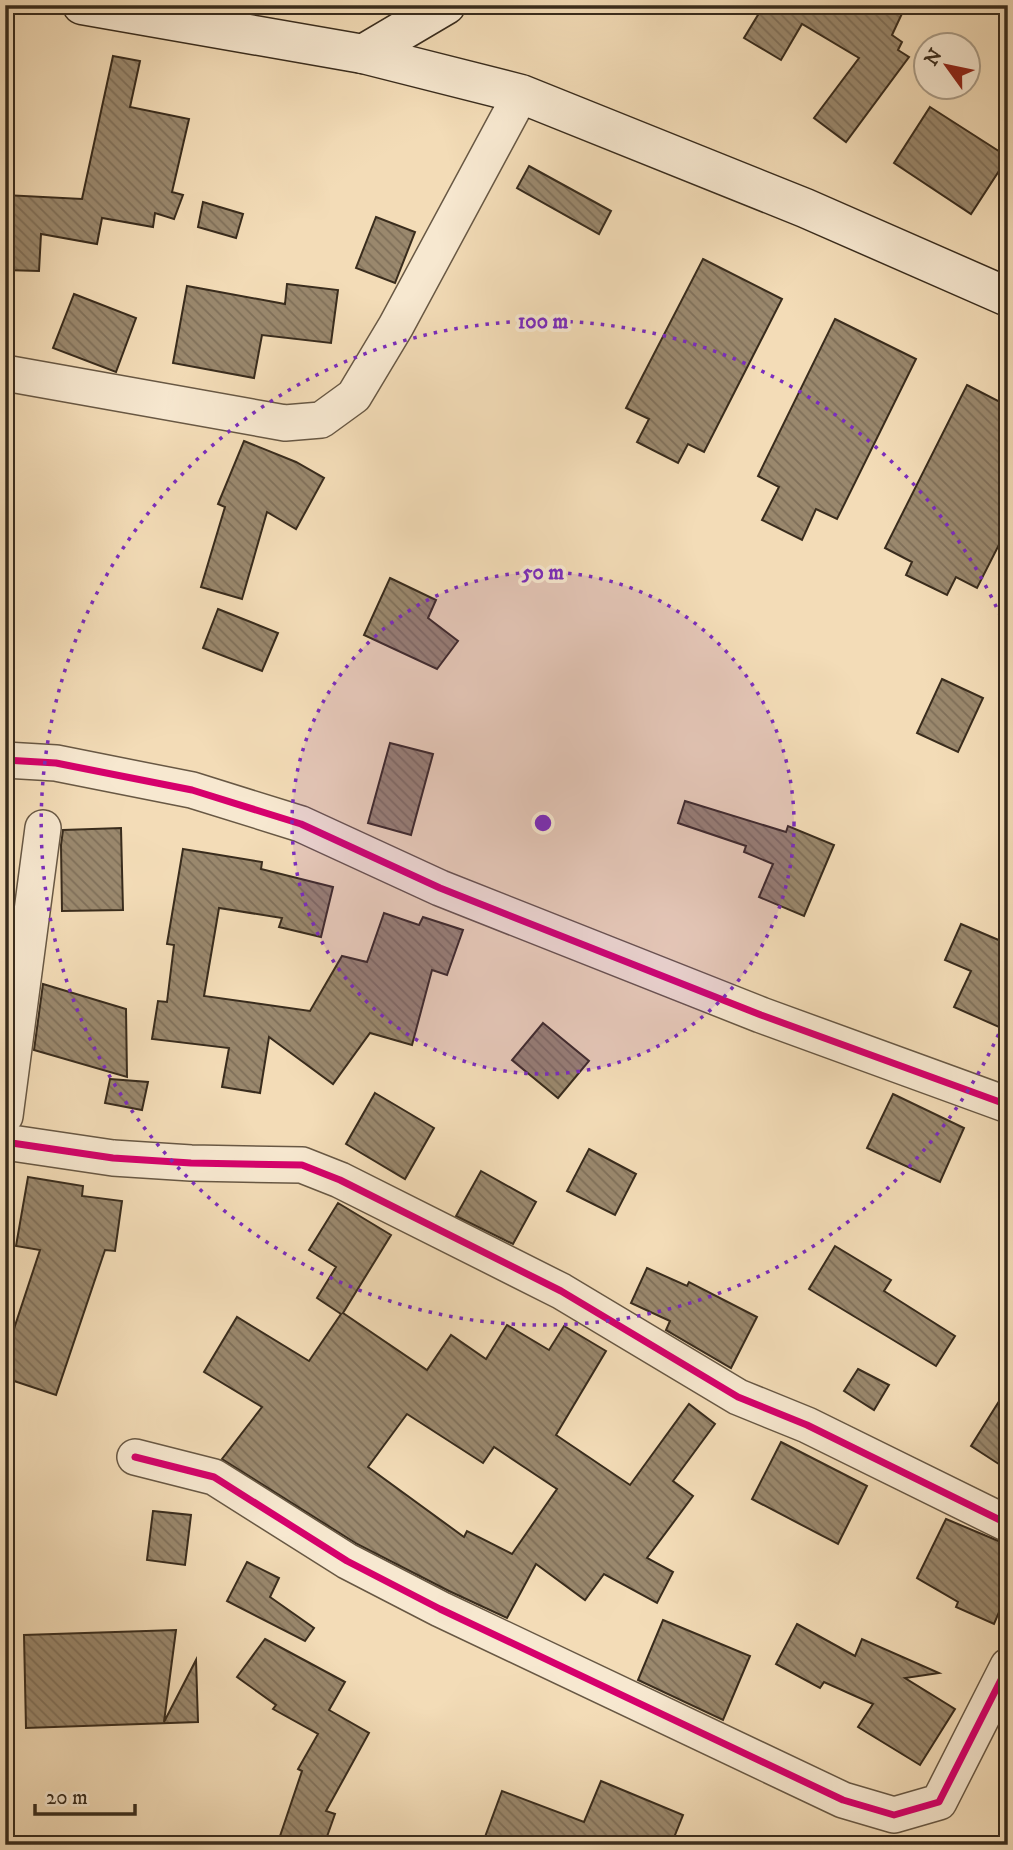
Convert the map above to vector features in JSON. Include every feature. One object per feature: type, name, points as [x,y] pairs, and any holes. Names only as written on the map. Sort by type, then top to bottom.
[{"type":"street","points":[[363,54],[446,5]]},
{"type":"street","points":[[89,6],[363,54],[521,94],[805,208],[1008,297]]},
{"type":"street","points":[[5,373],[285,423],[321,420],[354,396],[396,326],[521,94]]},
{"type":"street","points":[[5,760],[57,763],[192,790],[301,824],[466,898],[761,1015],[1008,1105]]},
{"type":"street","points":[[5,1116],[43,828]]},
{"type":"street","points":[[5,1142],[113,1158],[191,1163],[302,1165],[340,1180],[561,1291],[738,1397],[807,1425],[1008,1524]]},
{"type":"street","points":[[135,1457],[214,1477],[347,1561],[440,1609],[843,1800],[894,1815],[940,1802],[1008,1665]]},
{"type":"building","points":[[764,5],[906,5],[892,35],[902,42],[898,50],[909,57],[846,142],[814,118],[859,58],[802,24],[781,60],[744,38]]},
{"type":"building","points":[[113,56],[140,61],[130,107],[189,119],[172,192],[183,195],[174,219],[155,213],[153,227],[102,218],[97,244],[41,234],[39,271],[5,270],[5,195],[82,199]]},
{"type":"building","points":[[930,107],[1008,157],[971,214],[894,163]]},
{"type":"building","points":[[529,166],[611,211],[599,234],[517,188]]},
{"type":"building","points":[[203,202],[243,214],[236,238],[198,227]]},
{"type":"building","points":[[376,217],[415,232],[395,283],[356,268]]},
{"type":"building","points":[[703,259],[782,299],[704,452],[688,444],[678,463],[637,442],[649,419],[626,408]]},
{"type":"building","points":[[287,284],[338,290],[331,343],[262,335],[254,378],[173,363],[187,286],[285,304]]},
{"type":"building","points":[[74,294],[136,318],[116,372],[53,348]]},
{"type":"building","points":[[835,319],[916,359],[837,519],[816,509],[802,540],[762,520],[779,487],[758,476]]},
{"type":"building","points":[[967,385],[1008,406],[1008,527],[977,588],[956,577],[947,595],[906,575],[912,562],[885,548]]},
{"type":"building","points":[[244,441],[296,462],[324,478],[296,529],[267,512],[242,599],[201,587],[225,507],[218,504]]},
{"type":"building","points":[[390,578],[436,600],[428,618],[458,641],[437,669],[364,635]]},
{"type":"building","points":[[218,609],[278,633],[262,671],[203,648]]},
{"type":"building","points":[[942,679],[983,698],[958,752],[917,733]]},
{"type":"building","points":[[390,743],[433,754],[411,835],[368,823]]},
{"type":"building","points":[[685,801],[786,832],[788,826],[834,845],[804,916],[759,897],[773,864],[744,852],[746,846],[678,823]]},
{"type":"building","points":[[121,828],[123,910],[62,911],[63,830]]},
{"type":"building","points":[[183,849],[262,862],[261,869],[333,887],[321,937],[279,927],[282,918],[219,908],[204,996],[310,1011],[342,956],[367,962],[384,913],[419,925],[423,917],[463,930],[447,975],[432,970],[412,1045],[370,1033],[333,1084],[269,1037],[260,1093],[222,1087],[229,1048],[152,1039],[158,1001],[167,1002],[174,945],[167,944]]},
{"type":"building","points":[[961,924],[1008,944],[1008,1031],[954,1007],[971,971],[945,960]]},
{"type":"building","points":[[43,984],[126,1009],[127,1077],[34,1050]]},
{"type":"building","points":[[543,1023],[589,1061],[558,1098],[512,1060]]},
{"type":"building","points":[[110,1079],[148,1082],[142,1110],[105,1103]]},
{"type":"building","points":[[375,1093],[434,1128],[405,1179],[346,1144]]},
{"type":"building","points":[[893,1094],[964,1128],[940,1182],[867,1148]]},
{"type":"building","points":[[589,1149],[636,1174],[615,1215],[567,1191]]},
{"type":"building","points":[[481,1171],[536,1202],[513,1244],[456,1216]]},
{"type":"building","points":[[28,1177],[83,1186],[82,1196],[122,1201],[115,1251],[105,1250],[56,1395],[5,1378],[5,1356],[40,1250],[16,1246]]},
{"type":"building","points":[[338,1203],[391,1235],[343,1313],[427,1370],[451,1335],[486,1359],[507,1325],[549,1350],[564,1326],[606,1351],[556,1435],[630,1485],[689,1404],[715,1424],[673,1481],[693,1496],[647,1558],[673,1572],[657,1603],[604,1574],[585,1600],[536,1564],[507,1618],[357,1544],[222,1459],[262,1407],[204,1372],[237,1317],[309,1361],[341,1314],[317,1298],[336,1267],[309,1250]],"holes":[[[407,1414],[483,1463],[494,1447],[557,1489],[512,1554],[467,1531],[464,1537],[368,1467]]]},
{"type":"building","points":[[835,1246],[891,1280],[884,1291],[955,1336],[936,1366],[809,1289]]},
{"type":"building","points":[[647,1268],[687,1286],[689,1282],[757,1317],[731,1368],[666,1330],[670,1321],[631,1303]]},
{"type":"building","points":[[858,1369],[889,1385],[874,1410],[844,1391]]},
{"type":"building","points":[[1008,1387],[1008,1470],[971,1446]]},
{"type":"building","points":[[781,1442],[867,1486],[838,1544],[752,1499]]},
{"type":"building","points":[[153,1511],[191,1515],[185,1565],[147,1560]]},
{"type":"building","points":[[946,1519],[1008,1545],[1008,1591],[994,1624],[956,1607],[958,1602],[917,1578]]},
{"type":"building","points":[[247,1562],[279,1578],[270,1597],[314,1628],[305,1641],[227,1601]]},
{"type":"building","points":[[663,1620],[750,1656],[723,1720],[638,1680]]},
{"type":"building","points":[[797,1624],[855,1656],[862,1639],[939,1673],[905,1678],[955,1709],[920,1765],[858,1727],[873,1704],[824,1682],[820,1688],[776,1664]]},
{"type":"building","points":[[176,1630],[164,1722],[196,1660],[198,1722],[26,1728],[24,1635]]},
{"type":"building","points":[[265,1639],[345,1682],[329,1710],[369,1733],[326,1811],[335,1814],[324,1845],[277,1845],[302,1771],[298,1769],[318,1734],[273,1709],[276,1705],[237,1677]]},
{"type":"building","points":[[601,1781],[683,1815],[671,1845],[482,1845],[502,1791],[584,1822]]},
{"type":"cycle path","points":[[5,760],[56,763],[192,790],[301,824],[440,888],[761,1015],[1008,1105]]},
{"type":"cycle path","points":[[5,1142],[113,1158],[191,1163],[302,1165],[340,1180],[561,1291],[738,1397],[807,1425],[1008,1524]]},
{"type":"cycle path","points":[[135,1457],[214,1477],[347,1561],[440,1609],[843,1800],[894,1815],[939,1802],[1008,1666]]}]
